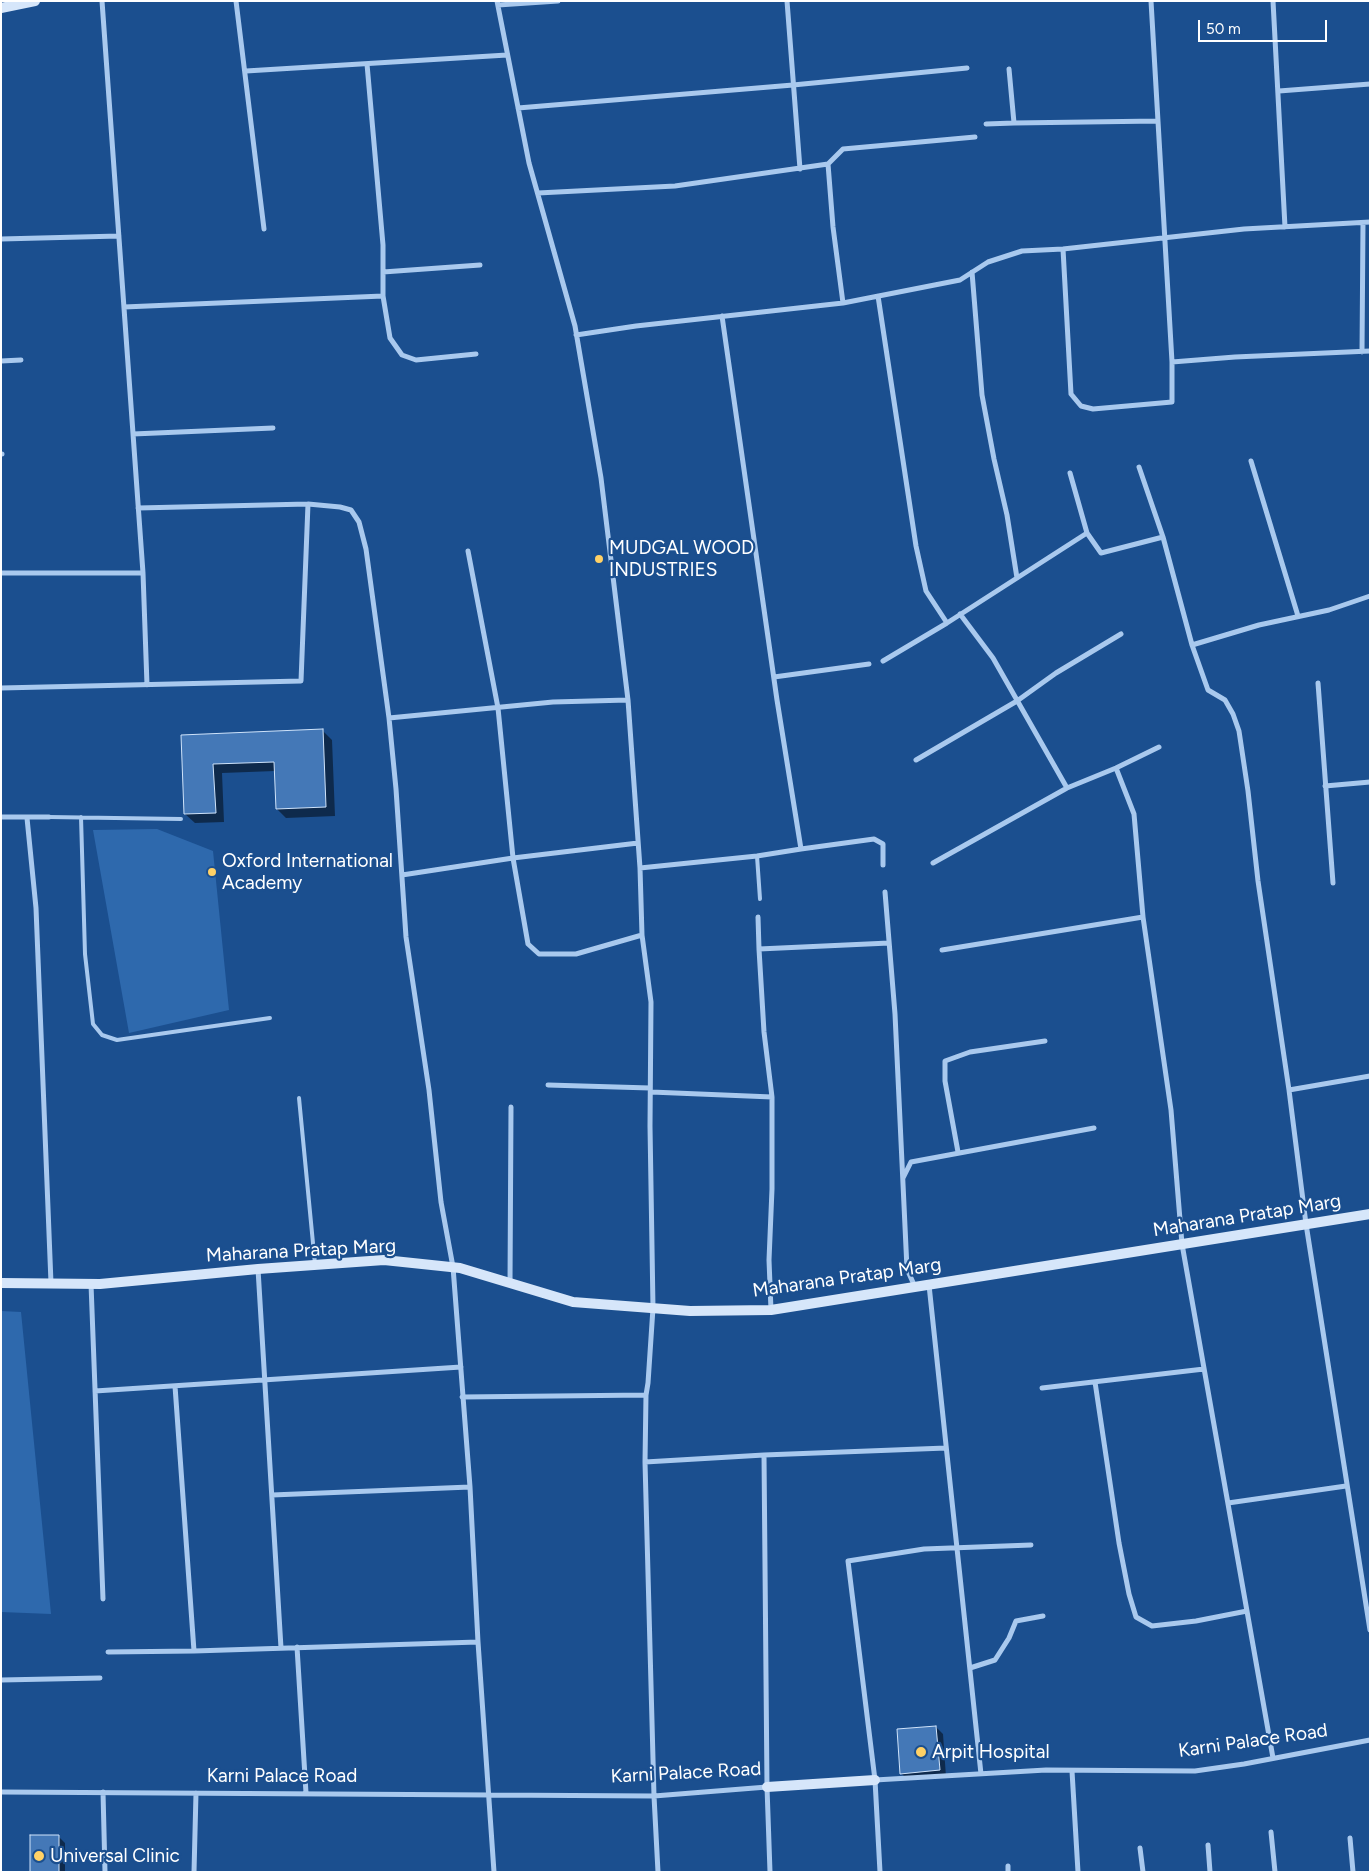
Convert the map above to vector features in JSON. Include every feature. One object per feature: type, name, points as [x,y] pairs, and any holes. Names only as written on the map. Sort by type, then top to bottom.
[{"type":"street","points":[[1,8],[35,1]]},
{"type":"street","points":[[102,1],[143,573],[146,685]]},
{"type":"street","points":[[236,1],[264,229]]},
{"type":"street","points":[[558,1],[498,3],[529,163],[576,335],[601,478],[628,700],[640,868],[642,934],[651,1002],[650,1090],[653,1308],[646,1395],[645,1462],[654,1796],[658,1872]]},
{"type":"street","points":[[787,1],[800,169]]},
{"type":"street","points":[[1063,249],[1071,394],[1081,406],[1093,409],[1172,402],[1172,362],[1151,1]]},
{"type":"street","points":[[1273,1],[1285,227]]},
{"type":"street","points":[[246,71],[507,54]]},
{"type":"street","points":[[367,64],[382,245],[382,296],[390,338],[402,354],[416,360],[476,354]]},
{"type":"street","points":[[518,108],[967,68]]},
{"type":"street","points":[[1010,69],[1014,123]]},
{"type":"street","points":[[1279,91],[1370,84]]},
{"type":"street","points":[[986,124],[1158,121]]},
{"type":"street","points":[[538,193],[676,186],[828,164],[844,150],[975,138]]},
{"type":"street","points":[[828,164],[833,227],[843,303]]},
{"type":"street","points":[[576,335],[636,326],[843,303],[960,280],[988,262],[1022,251],[1063,249],[1244,229],[1370,222]]},
{"type":"street","points":[[1362,352],[1363,223]]},
{"type":"street","points":[[1,239],[119,236]]},
{"type":"street","points":[[383,272],[480,265]]},
{"type":"street","points":[[972,272],[982,395],[1007,515],[1017,578]]},
{"type":"street","points":[[124,307],[382,296]]},
{"type":"street","points":[[878,296],[916,546],[926,591],[947,623]]},
{"type":"street","points":[[722,316],[801,849]]},
{"type":"street","points":[[1172,362],[1370,351]]},
{"type":"street","points":[[1,360],[21,360]]},
{"type":"street","points":[[133,434],[273,428]]},
{"type":"street","points":[[1251,461],[1298,616]]},
{"type":"street","points":[[1139,467],[1163,537],[1192,645],[1208,690],[1225,700],[1233,714],[1238,731],[1248,791],[1258,881],[1289,1090],[1306,1224],[1370,1630]]},
{"type":"street","points":[[1070,473],[1087,533],[1101,553],[1163,537]]},
{"type":"street","points":[[138,508],[308,504],[340,507],[350,510],[359,522],[366,549],[389,718],[406,937],[429,1090],[442,1202],[453,1267],[470,1487],[478,1642],[494,1872]]},
{"type":"street","points":[[1,688],[301,681],[308,504]]},
{"type":"street","points":[[883,661],[947,623],[1087,533]]},
{"type":"street","points":[[468,551],[498,708],[513,858],[528,944],[539,954],[576,954],[642,934]]},
{"type":"street","points":[[1,572],[143,573]]},
{"type":"street","points":[[1192,645],[1259,625],[1329,610],[1370,596]]},
{"type":"street","points":[[960,614],[993,658],[1067,788]]},
{"type":"street","points":[[916,760],[1017,701],[1056,673],[1121,634]]},
{"type":"street","points":[[774,677],[869,664]]},
{"type":"street","points":[[1318,683],[1333,883]]},
{"type":"street","points":[[389,718],[553,702],[628,700]]},
{"type":"street","points":[[933,863],[1067,788],[1116,768],[1159,747]]},
{"type":"street","points":[[1116,768],[1134,814],[1143,917],[1171,1110],[1182,1244],[1273,1758]]},
{"type":"street","points":[[1325,786],[1370,782]]},
{"type":"street","points":[[1,818],[49,817]]},
{"type":"street","points":[[27,818],[36,908],[51,1283]]},
{"type":"street","points":[[640,868],[757,856],[874,839],[882,844],[883,865]]},
{"type":"street","points":[[402,875],[513,858],[638,843]]},
{"type":"street","points":[[886,892],[888,943],[895,1014],[907,1269],[915,1288]]},
{"type":"street","points":[[758,917],[764,1032],[772,1097],[772,1188],[769,1260],[771,1310]]},
{"type":"street","points":[[942,950],[1143,917]]},
{"type":"street","points":[[759,949],[888,943]]},
{"type":"street","points":[[958,1152],[945,1081],[945,1061],[970,1052],[1045,1041]]},
{"type":"street","points":[[1289,1090],[1370,1076]]},
{"type":"street","points":[[548,1085],[772,1097]]},
{"type":"street","points":[[510,1283],[511,1107]]},
{"type":"street","points":[[902,1179],[911,1162],[1094,1128]]},
{"type":"street","name":"Maharana Pratap Marg","points":[[1,1283],[91,1284],[315,1264],[384,1260],[453,1267],[573,1302],[690,1311],[771,1310],[1370,1214]]},
{"type":"street","points":[[258,1269],[281,1648]]},
{"type":"street","points":[[91,1284],[103,1599]]},
{"type":"street","points":[[929,1285],[981,1774]]},
{"type":"street","points":[[95,1391],[461,1367]]},
{"type":"street","points":[[1042,1388],[1204,1369]]},
{"type":"street","points":[[1095,1382],[1118,1543],[1136,1618],[1152,1626],[1196,1621],[1247,1611]]},
{"type":"street","points":[[175,1386],[194,1651]]},
{"type":"street","points":[[462,1397],[646,1395]]},
{"type":"street","points":[[645,1462],[946,1448]]},
{"type":"street","points":[[764,1455],[766,1787],[770,1872]]},
{"type":"street","points":[[1228,1503],[1346,1486]]},
{"type":"street","points":[[272,1495],[470,1487]]},
{"type":"street","points":[[880,1872],[876,1780],[848,1561],[924,1549],[1031,1545]]},
{"type":"street","points":[[970,1668],[995,1660],[1009,1638],[1016,1621],[1042,1616]]},
{"type":"street","points":[[108,1652],[478,1642]]},
{"type":"street","points":[[297,1647],[306,1793]]},
{"type":"street","points":[[1,1680],[100,1678]]},
{"type":"street","name":"Karni Palace Road","points":[[1,1792],[490,1796],[636,1794],[654,1796],[766,1787],[1046,1770],[1195,1771],[1370,1740]]},
{"type":"street","points":[[1072,1771],[1078,1872]]},
{"type":"street","points":[[103,1792],[104,1872]]},
{"type":"street","points":[[194,1872],[196,1793]]},
{"type":"street","points":[[1271,1832],[1275,1872]]},
{"type":"street","points":[[1350,1838],[1353,1872]]},
{"type":"street","points":[[1208,1845],[1210,1872]]},
{"type":"street","points":[[1140,1848],[1142,1872]]},
{"type":"lane","points":[[49,817],[181,819]]},
{"type":"lane","points":[[81,817],[85,954],[93,1024],[102,1035],[117,1040],[270,1018]]},
{"type":"lane","points":[[757,856],[760,899]]},
{"type":"lane","points":[[299,1098],[315,1264]]},
{"type":"shaded area","points":[[157,829],[213,851],[229,1010],[129,1033],[93,830]]},
{"type":"shaded area","points":[[1,1311],[21,1312],[51,1614],[1,1612]]},
{"type":"building","points":[[323,729],[326,807],[276,809],[274,762],[213,764],[216,813],[184,814],[181,735]]},
{"type":"building","points":[[936,1726],[940,1770],[900,1774],[897,1729]]},
{"type":"building","points":[[30,1835],[59,1835],[59,1872],[30,1872]]},
{"type":"place","name":"MUDGAL WOOD INDUSTRIES","points":[[599,559]]},
{"type":"place","name":"Oxford International Academy","points":[[212,872]]},
{"type":"place","name":"Arpit Hospital","points":[[921,1752]]},
{"type":"place","name":"Universal Clinic","points":[[39,1856]]}]
